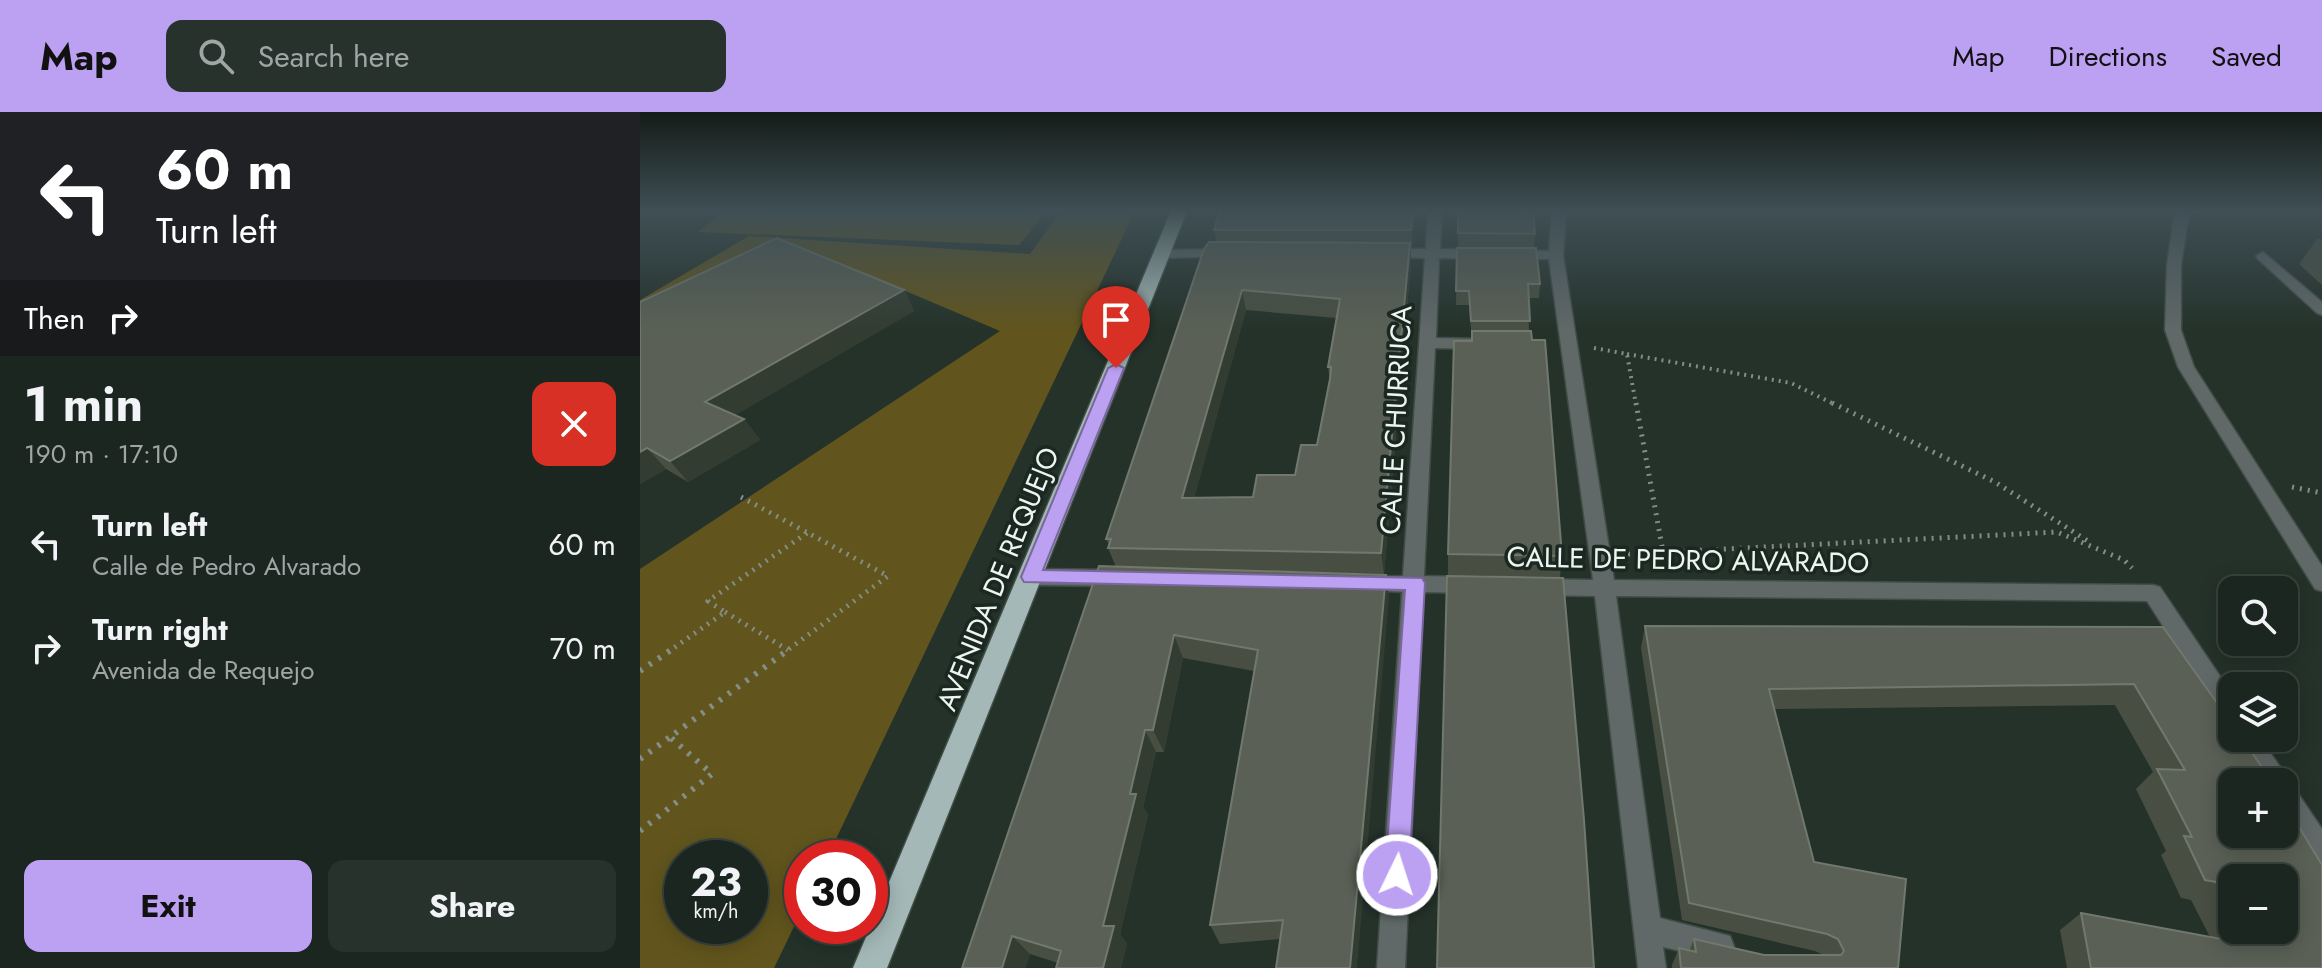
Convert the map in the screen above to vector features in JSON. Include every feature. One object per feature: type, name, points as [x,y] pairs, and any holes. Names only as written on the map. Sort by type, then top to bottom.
[{"type":"highway","name":"AVENIDA DE REQUEJO","points":[[870,968],[1164,251]]},
{"type":"street","points":[[1556,251],[1561,344],[1605,589],[1652,968]]},
{"type":"street","points":[[2176,251],[2173,330],[2186,367],[2322,583]]},
{"type":"street","points":[[1163,254],[1250,253]]},
{"type":"street","points":[[1374,253],[1556,255]]},
{"type":"street","name":"CALLE CHURRUCA","points":[[1391,968],[1433,253]]},
{"type":"street","points":[[2263,256],[2322,310]]},
{"type":"street","points":[[1428,343],[1491,344]]},
{"type":"street","points":[[1031,577],[1137,579]]},
{"type":"street","name":"CALLE DE PEDRO ALVARADO","points":[[1336,582],[1490,585]]},
{"type":"street","name":"CALLE DE PEDRO ALVARADO","points":[[1520,586],[2153,593]]},
{"type":"street","points":[[2153,593],[2218,693]]},
{"type":"street","points":[[2298,815],[2322,852]]},
{"type":"street","points":[[1647,929],[1753,954]]},
{"type":"path","points":[[1561,344],[1791,383],[1995,482],[2104,551]]},
{"type":"path","points":[[1627,354],[1663,552]]},
{"type":"path","points":[[640,759],[888,576],[741,497]]},
{"type":"path","points":[[788,650],[708,601],[807,532]]},
{"type":"path","points":[[1600,555],[2057,532],[2124,560],[2153,593]]},
{"type":"path","points":[[640,671],[725,612]]},
{"type":"path","points":[[640,831],[712,774],[670,737]]},
{"type":"shaded area","points":[[724,251],[784,251],[640,318],[640,300]]},
{"type":"shaded area","points":[[811,251],[1030,254],[1032,251],[1116,251],[836,840],[784,840],[786,944],[774,968],[640,968],[640,569],[1000,331]]},
{"type":"building","points":[[749,251],[809,251],[904,290],[705,402],[744,419],[670,461],[647,448],[640,452],[640,302]]},
{"type":"building","points":[[1203,251],[1409,251],[1381,553],[1108,548],[1111,539],[1106,539]],"holes":[[[1242,290],[1340,299],[1328,367],[1331,367],[1330,379],[1317,445],[1301,445],[1295,475],[1257,475],[1253,497],[1182,498]]]},
{"type":"building","points":[[1457,251],[1536,251],[1540,284],[1528,284],[1530,321],[1471,321],[1469,291],[1456,291]]},
{"type":"building","points":[[1472,331],[1531,331],[1532,340],[1545,340],[1562,556],[1448,554],[1454,341],[1472,341]]},
{"type":"building","points":[[1099,566],[1386,575],[1350,968],[1276,968],[1283,920],[1210,925],[1258,650],[1174,635],[1153,730],[1145,730],[1130,794],[1136,794],[1103,926],[1114,926],[1103,968],[1056,968],[1061,951],[1012,936],[1002,968],[962,968]]},
{"type":"building","points":[[1447,576],[1563,578],[1594,968],[1437,968]]},
{"type":"building","points":[[1645,626],[2163,627],[2218,704],[2218,752],[2252,752],[2262,768],[2218,768],[2218,848],[2298,848],[2298,825],[2322,865],[2322,968],[2091,968],[2081,913],[2218,938],[2218,944],[2298,944],[2298,864],[2218,864],[2218,886],[2216,882],[2205,880],[2184,836],[2192,837],[2157,769],[2185,770],[2134,684],[1769,689],[1814,862],[1906,879],[1898,968],[1681,968],[1679,948],[1696,952],[1694,939],[1764,955],[1841,955],[1844,951],[1838,939],[1827,934],[1689,903]]},
{"type":"route","points":[[1116,368],[1031,577],[1415,583],[1397,875]]}]
